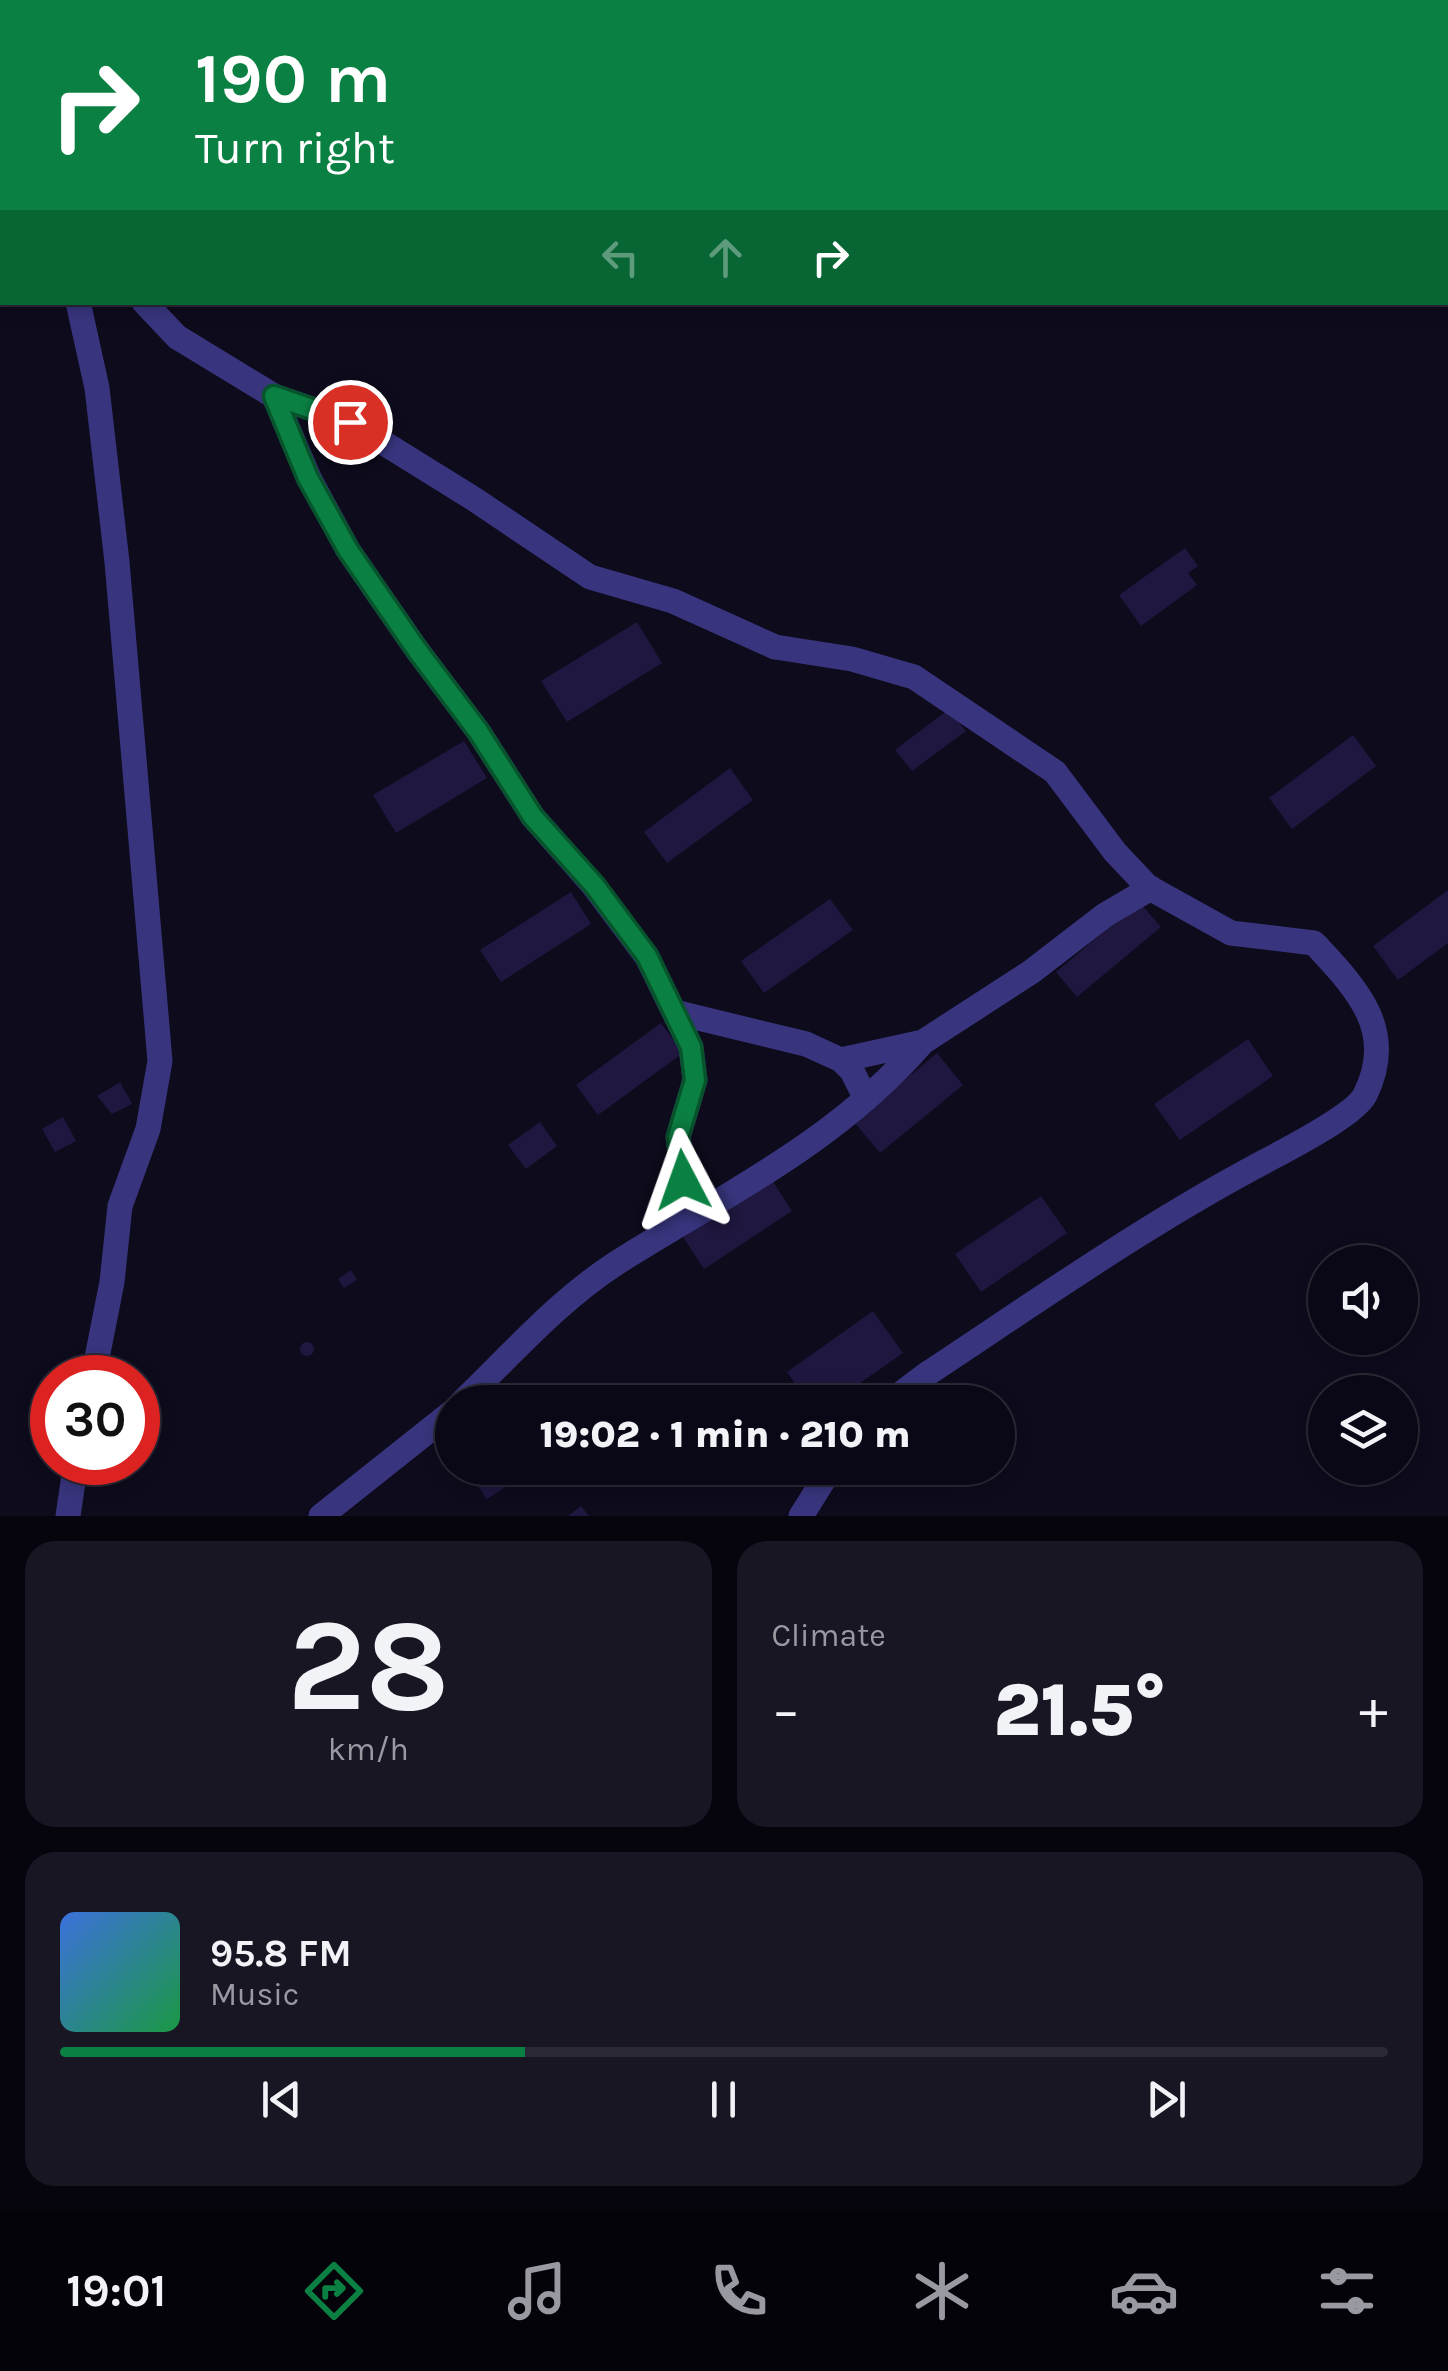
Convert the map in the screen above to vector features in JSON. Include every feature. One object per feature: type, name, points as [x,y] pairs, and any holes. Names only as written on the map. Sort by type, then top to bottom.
[{"type":"street","points":[[79,305],[97,388],[117,562],[160,1061],[148,1128],[120,1206],[112,1282],[98,1355]]},
{"type":"street","points":[[147,305],[177,337],[274,396],[350,422],[590,577],[673,601],[775,646],[852,659],[914,677],[1055,772],[1115,852],[1150,888],[1231,933],[1314,943],[1358,989],[1380,1048],[1363,1099],[1314,1135],[1204,1192],[912,1385]]},
{"type":"street","points":[[274,396],[308,478],[348,550],[478,731],[533,817],[594,885],[647,956],[691,1047],[695,1080],[678,1137],[683,1180],[713,1206]]},
{"type":"street","points":[[480,1385],[612,1266],[836,1126],[923,1042],[1150,888]]},
{"type":"street","points":[[674,1012],[806,1044],[841,1060],[852,1071],[866,1099]]},
{"type":"street","points":[[841,1060],[923,1042]]},
{"type":"street","points":[[321,1516],[435,1425]]},
{"type":"street","points":[[68,1516],[73,1485]]},
{"type":"street","points":[[801,1516],[820,1485]]},
{"type":"building","points":[[1185,548],[1198,566],[1188,573],[1197,585],[1141,626],[1119,595]]},
{"type":"building","points":[[637,622],[662,663],[567,722],[541,681]]},
{"type":"building","points":[[949,709],[966,731],[912,771],[895,750]]},
{"type":"building","points":[[1353,735],[1376,766],[1292,829],[1269,798]]},
{"type":"building","points":[[464,741],[487,778],[396,833],[373,795]]},
{"type":"building","points":[[730,768],[753,800],[667,863],[644,832]]},
{"type":"building","points":[[1448,890],[1448,943],[1398,980],[1373,946]]},
{"type":"building","points":[[571,892],[591,924],[501,982],[480,950]]},
{"type":"building","points":[[830,899],[853,930],[764,993],[741,961]]},
{"type":"building","points":[[1139,902],[1161,927],[1077,997],[1056,972]]},
{"type":"building","points":[[661,1023],[683,1053],[598,1115],[576,1085]]},
{"type":"building","points":[[1248,1039],[1273,1076],[1180,1140],[1154,1104]]},
{"type":"building","points":[[937,1053],[963,1085],[880,1153],[854,1122]]},
{"type":"building","points":[[120,1082],[132,1104],[112,1114],[97,1096]]},
{"type":"building","points":[[63,1117],[76,1141],[55,1152],[42,1129]]},
{"type":"building","points":[[540,1122],[557,1146],[526,1169],[508,1145]]},
{"type":"building","points":[[772,1180],[792,1211],[704,1269],[683,1237]]},
{"type":"building","points":[[1041,1196],[1067,1233],[981,1292],[955,1254]]},
{"type":"building","points":[[351,1270],[357,1280],[344,1288],[338,1279]]},
{"type":"building","points":[[873,1311],[903,1353],[857,1385],[796,1385],[787,1372]]},
{"type":"building","points":[[307,1342],[314,1349],[307,1356],[300,1349]]},
{"type":"building","points":[[477,1485],[508,1485],[487,1499]]},
{"type":"building","points":[[581,1506],[589,1516],[568,1516]]},
{"type":"route","points":[[350,422],[274,396],[308,478],[348,550],[478,731],[533,817],[594,885],[647,956],[691,1047],[695,1080],[678,1137],[683,1180]]}]
